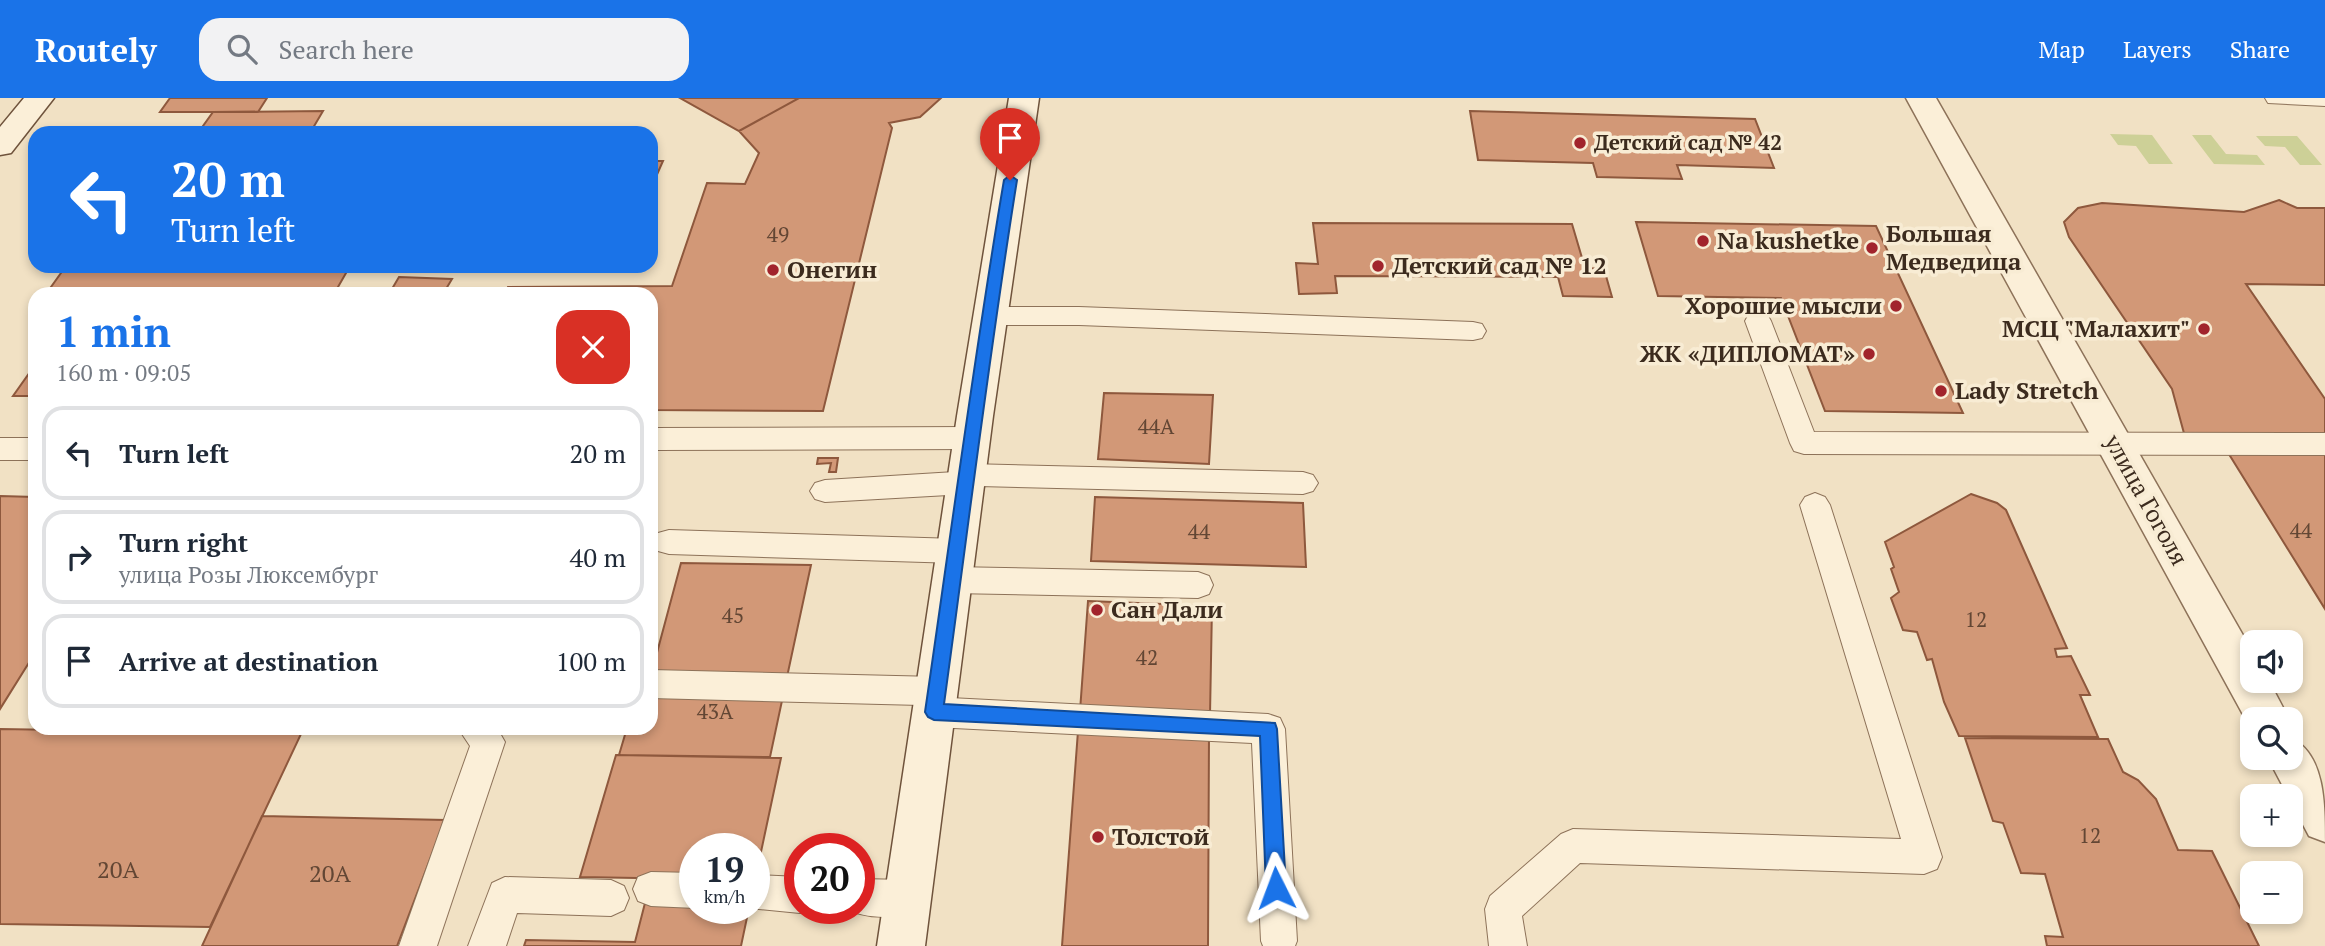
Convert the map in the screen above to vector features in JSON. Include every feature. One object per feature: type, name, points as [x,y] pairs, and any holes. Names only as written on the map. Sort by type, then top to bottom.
[{"type":"main road","points":[[2,141],[39,98]]},
{"type":"main road","points":[[901,946],[988,316],[1024,98]]},
{"type":"main road","name":"улица Гоголя","points":[[1921,98],[2261,707]]},
{"type":"main road","points":[[2297,770],[2325,821]]},
{"type":"lane","points":[[2276,98],[2325,99]]},
{"type":"lane","points":[[988,316],[1079,316],[1472,331]]},
{"type":"lane","points":[[1758,321],[1804,443],[2325,444]]},
{"type":"lane","points":[[658,440],[969,465],[1303,483]]},
{"type":"lane","points":[[0,449],[28,449]]},
{"type":"lane","points":[[825,491],[969,465]]},
{"type":"lane","points":[[1508,946],[1503,909],[1573,846],[1924,857],[1815,505]]},
{"type":"lane","points":[[669,542],[1198,585]]},
{"type":"lane","points":[[658,684],[935,701],[1268,729],[1279,941]]},
{"type":"lane","points":[[418,946],[488,742],[482,735]]},
{"type":"lane","points":[[651,889],[679,890]]},
{"type":"lane","points":[[487,946],[505,895],[611,898]]},
{"type":"lane","points":[[875,897],[908,898]]},
{"type":"green space","points":[[2110,134],[2152,135],[2173,164],[2149,164],[2136,146],[2118,145]]},
{"type":"green space","points":[[2192,135],[2211,135],[2226,154],[2257,155],[2265,165],[2214,164]]},
{"type":"green space","points":[[2256,136],[2297,136],[2322,165],[2300,165],[2285,147],[2265,146]]},
{"type":"building","points":[[170,98],[267,98],[258,112],[160,112]]},
{"type":"building","points":[[680,98],[799,98],[739,131]]},
{"type":"building","points":[[799,98],[941,98],[920,117],[889,123],[892,128],[823,411],[658,410],[658,287],[508,287],[672,286],[707,183],[745,184],[759,153],[739,131]]},
{"type":"building","points":[[323,111],[314,126],[203,126],[213,112]]},
{"type":"building","points":[[1470,111],[1755,119],[1774,168],[1677,165],[1682,179],[1597,177],[1593,163],[1478,160]]},
{"type":"building","name":"МСЦ \"Малахит\"","points":[[2279,200],[2297,208],[2325,208],[2325,285],[2246,284],[2325,399],[2325,437],[2185,437],[2172,389],[2069,237],[2064,222],[2078,208],[2102,203],[2244,212]]},
{"type":"building","name":"ЖК «ДИПЛОМАТ»","points":[[1636,222],[1876,226],[1963,413],[1825,411],[1781,298],[1658,296]]},
{"type":"building","points":[[1313,223],[1572,224],[1585,268],[1604,269],[1612,297],[1563,296],[1558,277],[1335,276],[1337,293],[1299,294],[1296,263],[1318,264]]},
{"type":"building","points":[[61,273],[346,273],[338,287],[51,287]]},
{"type":"building","points":[[399,277],[452,279],[447,287],[393,287]]},
{"type":"building","points":[[28,375],[28,396],[13,396]]},
{"type":"building","points":[[1104,393],[1213,395],[1209,464],[1098,459]]},
{"type":"building","points":[[2227,451],[2325,453],[2325,609]]},
{"type":"building","points":[[818,458],[838,458],[836,472],[829,472],[831,463],[817,464]]},
{"type":"building","points":[[1971,494],[1997,503],[2006,510],[2067,648],[2055,649],[2057,657],[2071,656],[2090,695],[2080,695],[2098,737],[1959,736],[1944,702],[1932,659],[1927,660],[1917,632],[1903,630],[1891,598],[1899,592],[1885,542]]},
{"type":"building","points":[[0,496],[28,497],[28,664],[0,709]]},
{"type":"building","points":[[1095,497],[1303,503],[1306,567],[1091,561]]},
{"type":"building","points":[[681,563],[811,565],[787,677],[658,675],[658,649]]},
{"type":"building","points":[[1088,601],[1212,606],[1210,715],[1080,711]]},
{"type":"building","points":[[658,694],[783,696],[770,757],[619,755],[625,735],[658,735]]},
{"type":"building","points":[[0,729],[28,729],[28,735],[301,735],[210,927],[0,924]]},
{"type":"building","points":[[1078,731],[1209,734],[1208,946],[1062,946]]},
{"type":"building","points":[[1965,738],[2108,739],[2123,772],[2138,780],[2156,799],[2178,850],[2212,851],[2240,908],[2240,924],[2248,924],[2259,946],[2047,946],[2045,936],[2063,937],[2045,874],[2021,873],[2003,823],[1993,821]]},
{"type":"building","points":[[616,755],[781,758],[765,833],[679,833],[679,879],[580,877]]},
{"type":"building","points":[[262,816],[445,820],[397,946],[202,946]]},
{"type":"building","points":[[645,903],[679,904],[679,924],[746,924],[741,946],[524,946],[526,940],[635,942]]},
{"type":"place","name":"Детский сад № 42","points":[[1580,143]]},
{"type":"place","name":"Na kushetke","points":[[1703,241]]},
{"type":"place","name":"Большая Медведица","points":[[1872,248]]},
{"type":"place","name":"Детский сад № 12","points":[[1378,266]]},
{"type":"place","name":"Онегин","points":[[773,270]]},
{"type":"place","name":"Хорошие мысли","points":[[1896,306]]},
{"type":"place","name":"МСЦ \"Малахит\"","points":[[2204,329]]},
{"type":"place","name":"ЖК «ДИПЛОМАТ»","points":[[1869,354]]},
{"type":"place","name":"Lady Stretch","points":[[1941,391]]},
{"type":"place","name":"Сан Дали","points":[[1097,610]]},
{"type":"place","name":"Толстой","points":[[1098,837]]},
{"type":"route","points":[[1010,180],[988,316],[934,712],[1268,729],[1276,888]]}]
